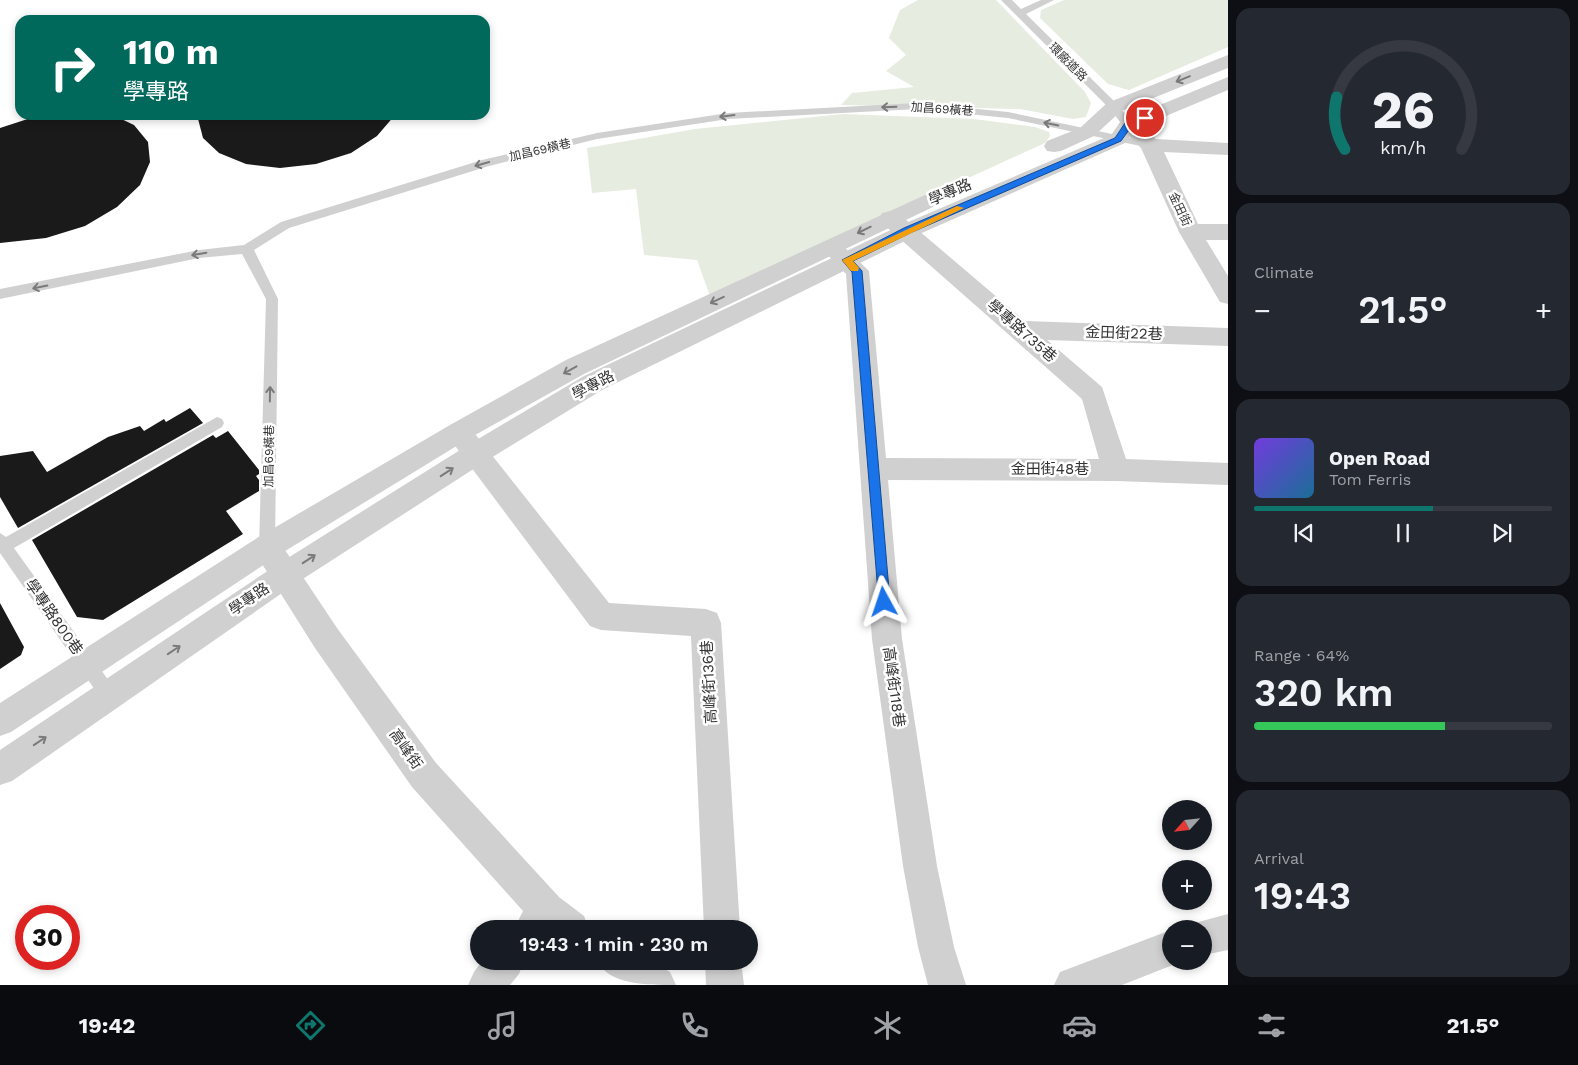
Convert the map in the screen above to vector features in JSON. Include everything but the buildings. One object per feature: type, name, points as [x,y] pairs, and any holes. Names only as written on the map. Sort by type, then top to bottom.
[{"type":"street","name":"學專路","points":[[0,721],[267,547],[468,442],[593,383],[839,253],[1087,132],[1120,124],[1228,61]]},
{"type":"street","name":"學專路","points":[[898,224],[1120,124],[1228,82]]},
{"type":"street","name":"金田街","points":[[1120,124],[1150,145],[1190,232],[1228,296]]},
{"type":"street","points":[[1150,145],[1228,148]]},
{"type":"street","name":"學專路735巷","points":[[898,224],[1093,394],[1116,470]]},
{"type":"street","points":[[1190,232],[1228,232]]},
{"type":"street","name":"高峰街118巷","points":[[839,253],[857,271],[887,639],[920,866],[936,947],[947,985]]},
{"type":"street","name":"金田街22巷","points":[[1021,330],[1228,337]]},
{"type":"street","name":"學專路","points":[[0,769],[285,575],[468,442]]},
{"type":"street","name":"高峰街136巷","points":[[468,442],[601,616],[706,623],[722,920]]},
{"type":"street","name":"金田街48巷","points":[[873,469],[1116,470],[1228,474]]},
{"type":"street","name":"高峰街","points":[[267,547],[326,638],[424,775],[547,920]]},
{"type":"street","points":[[1212,935],[1228,932]]},
{"type":"street","points":[[1073,985],[1162,951]]},
{"type":"street","points":[[487,985],[499,970]]},
{"type":"street","points":[[631,970],[657,985]]},
{"type":"street","points":[[724,970],[725,985]]},
{"type":"lane","name":"環廠道路","points":[[1006,0],[1021,13],[1120,124]]},
{"type":"lane","points":[[1021,13],[1049,0]]},
{"type":"lane","name":"加昌69橫巷","points":[[267,547],[272,299],[269,286],[250,259],[247,248],[285,225],[486,163],[597,136],[728,116],[830,109],[917,106],[1008,115],[1087,132]]},
{"type":"lane","points":[[0,294],[199,254],[247,248]]},
{"type":"lane","points":[[2,543],[217,423]]},
{"type":"lane","name":"學專路800巷","points":[[2,543],[108,694]]},
{"type":"shaded area","points":[[918,0],[996,0],[1085,92],[1091,103],[1086,117],[1073,119],[1020,109],[841,105],[852,93],[914,87],[886,71],[906,55],[889,38],[900,10]]},
{"type":"shaded area","points":[[1064,0],[1228,0],[1228,47],[1129,90],[1108,84],[1040,18],[1041,10]]},
{"type":"shaded area","points":[[843,114],[974,119],[1035,127],[1049,132],[1050,136],[1045,143],[710,296],[697,260],[644,255],[636,189],[592,193],[587,148],[695,129]]},
{"type":"slow traffic","points":[[855,268],[847,260],[960,208]]},
{"type":"route","points":[[884,602],[857,271],[847,260],[907,231],[1118,139],[1128,125],[1145,118]]}]
